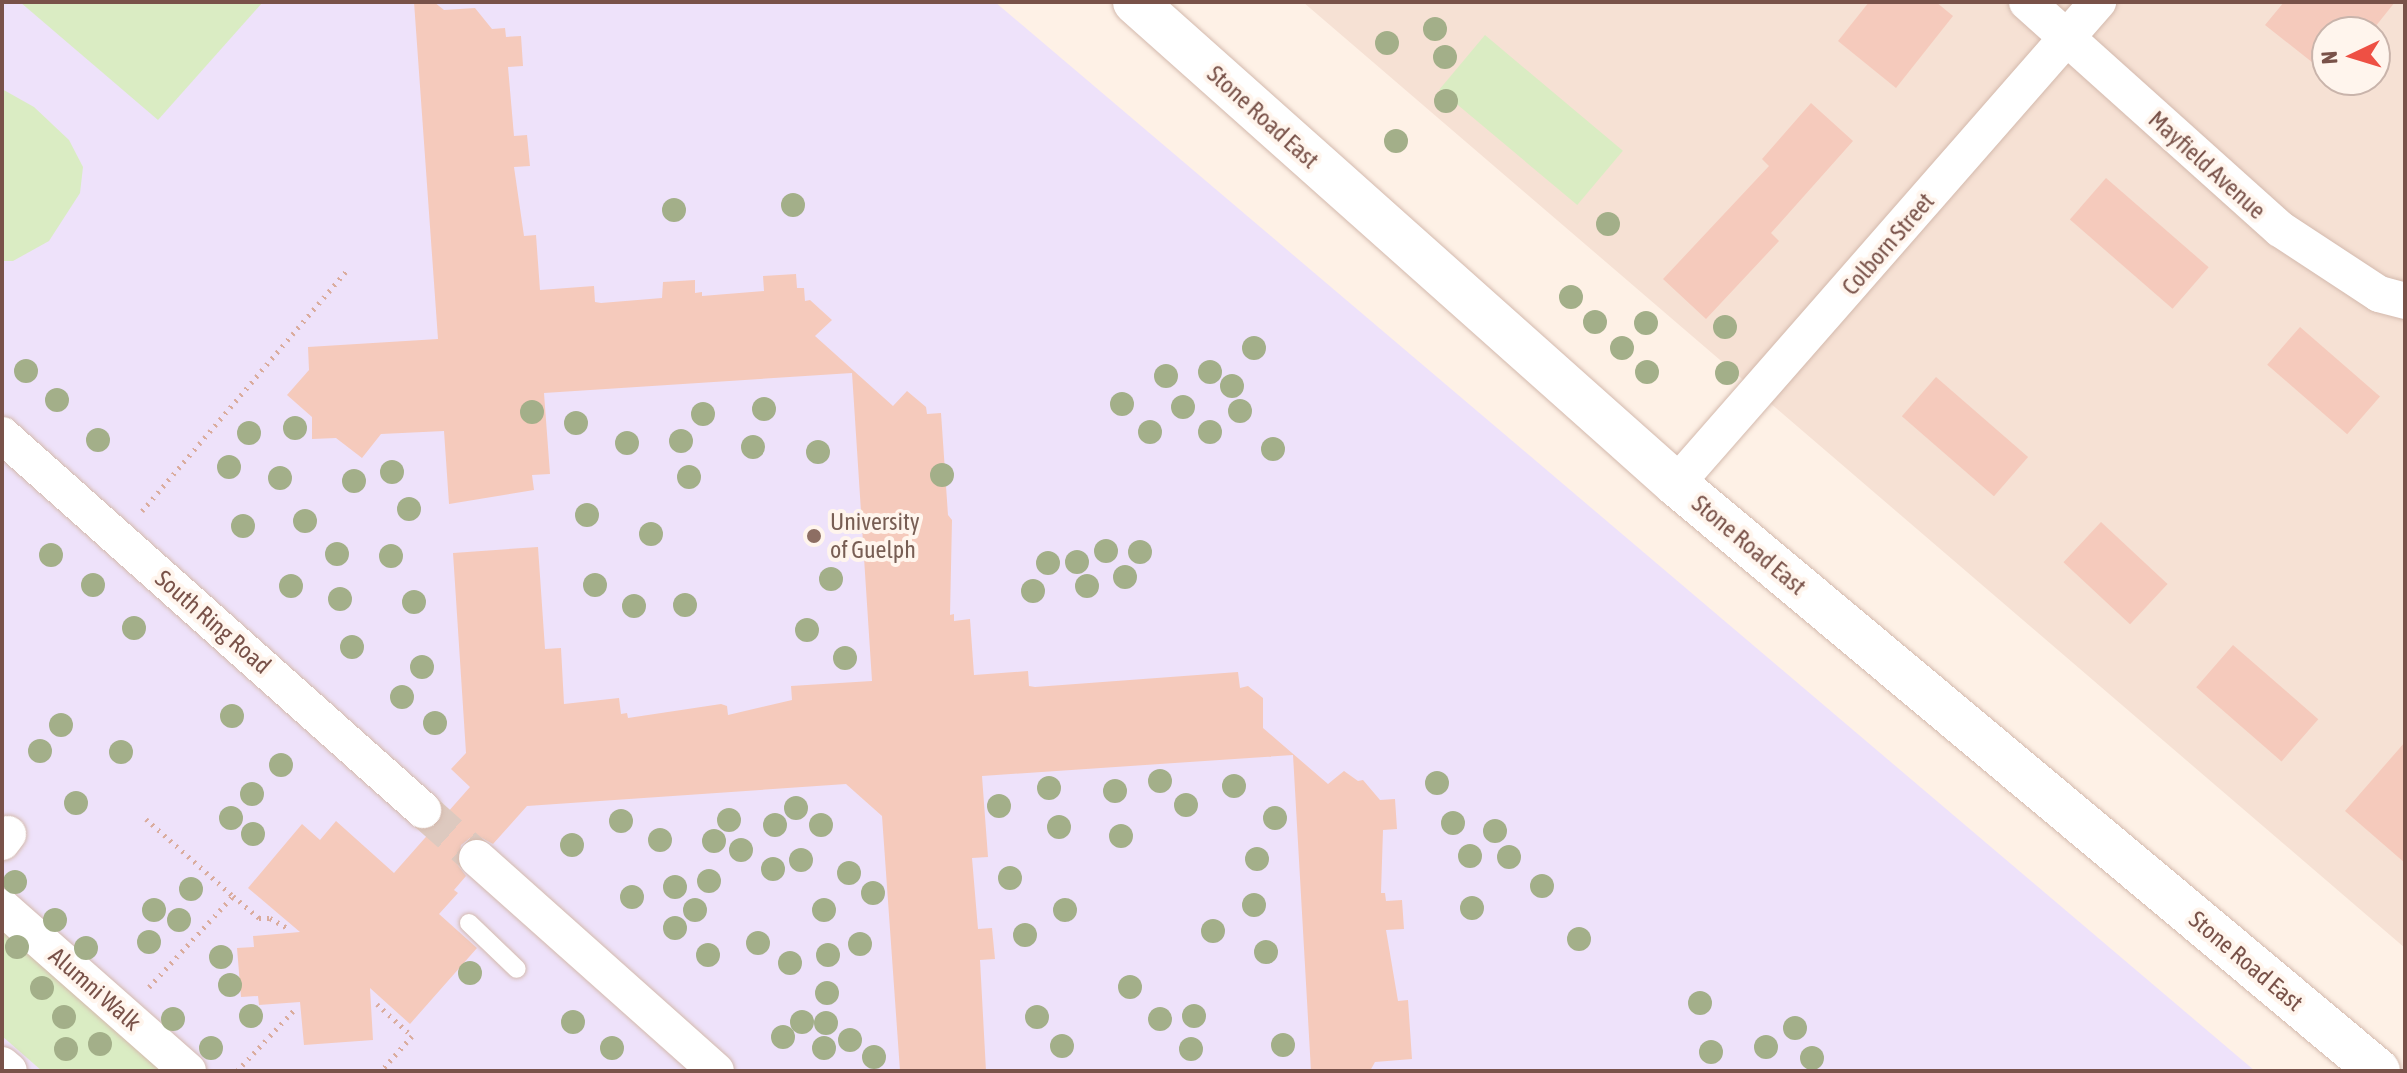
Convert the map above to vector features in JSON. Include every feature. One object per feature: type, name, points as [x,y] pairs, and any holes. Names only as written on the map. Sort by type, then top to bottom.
[{"type":"main road","name":"Stone Road East","points":[[1135,2],[1676,484],[2378,1071]]},
{"type":"street","name":"Mayfield Avenue","points":[[2027,2],[2280,229],[2379,294],[2405,301]]},
{"type":"street","name":"Colborn Street","points":[[1676,484],[2098,2]]},
{"type":"street","name":"South Ring Road","points":[[2,435],[423,810]]},
{"type":"street","points":[[477,858],[716,1071]]},
{"type":"street","name":"Alumni Walk","points":[[2,907],[188,1071]]},
{"type":"street","points":[[2,1065],[9,1071]]},
{"type":"lane","points":[[469,923],[517,969]]},
{"type":"path","points":[[118,539],[348,269]]},
{"type":"path","points":[[146,819],[259,918],[270,918],[289,929]]},
{"type":"path","points":[[123,1014],[233,896]]},
{"type":"path","points":[[377,1004],[412,1036],[381,1071]]},
{"type":"path","points":[[237,1071],[296,1008]]},
{"type":"shaded area","name":"University of Guelph","points":[[2,2],[995,2],[2255,1071],[2,1071]]},
{"type":"shaded area","points":[[1303,2],[2405,2],[2405,948]]},
{"type":"green space","points":[[20,2],[263,2],[158,120]]},
{"type":"green space","points":[[1485,35],[1623,151],[1577,205],[1439,89]]},
{"type":"green space","points":[[2,89],[34,107],[69,140],[83,167],[80,193],[49,241],[13,261],[2,261]]},
{"type":"green space","points":[[2,926],[167,1071],[42,1071],[2,1036]]},
{"type":"building","points":[[414,2],[434,2],[444,10],[475,8],[492,29],[505,28],[506,37],[521,36],[523,66],[508,67],[514,136],[527,135],[530,166],[514,167],[524,236],[536,235],[540,290],[594,286],[595,302],[601,303],[662,298],[663,282],[695,280],[695,293],[702,292],[702,296],[764,291],[763,276],[796,274],[797,288],[804,288],[805,301],[810,300],[832,320],[815,336],[893,406],[907,391],[926,407],[927,414],[941,413],[948,515],[952,520],[950,615],[954,614],[954,621],[970,619],[974,675],[1028,671],[1029,686],[1035,687],[1238,672],[1240,688],[1248,686],[1263,698],[1263,728],[1328,784],[1344,771],[1358,781],[1363,780],[1380,800],[1395,799],[1397,829],[1383,830],[1381,893],[1385,893],[1386,901],[1402,900],[1404,929],[1386,930],[1398,1001],[1408,1000],[1412,1059],[1375,1062],[1370,1071],[1311,1071],[1293,755],[982,776],[988,857],[972,858],[978,929],[992,928],[995,959],[980,960],[986,1071],[900,1071],[882,816],[846,784],[527,806],[493,844],[480,837],[470,838],[461,845],[457,864],[466,876],[454,890],[458,893],[439,914],[477,948],[410,1024],[370,988],[373,1040],[304,1045],[300,1002],[259,1005],[258,996],[241,997],[237,948],[254,947],[253,936],[300,932],[248,888],[302,824],[320,840],[336,821],[394,873],[470,787],[451,769],[466,753],[453,553],[538,547],[545,649],[561,648],[564,704],[619,698],[621,714],[627,713],[628,718],[721,704],[727,706],[728,715],[792,700],[791,686],[872,681],[852,373],[544,393],[550,474],[532,475],[534,490],[449,504],[444,431],[381,434],[362,458],[336,438],[312,439],[312,417],[287,395],[309,370],[308,347],[438,339]]},
{"type":"building","points":[[1869,2],[1936,2],[1953,16],[1896,88],[1838,41]]},
{"type":"building","points":[[2284,2],[2395,2],[2384,16],[2311,16],[2311,61],[2265,25]]},
{"type":"building","points":[[1811,103],[1853,141],[1771,233],[1779,241],[1706,319],[1663,279],[1769,166],[1762,159]]},
{"type":"building","points":[[2106,178],[2209,267],[2173,309],[2070,220]]},
{"type":"building","points":[[2300,327],[2380,397],[2347,434],[2267,365]]},
{"type":"building","points":[[1936,377],[2028,457],[1994,496],[1902,416]]},
{"type":"building","points":[[2101,522],[2168,584],[2130,624],[2063,562]]},
{"type":"building","points":[[2233,645],[2318,719],[2282,761],[2196,687]]},
{"type":"building","points":[[2405,742],[2405,863],[2345,811]]},
{"type":"tunnel","points":[[423,810],[477,858]]},
{"type":"place","name":"University of Guelph","points":[[814,536]]}]
